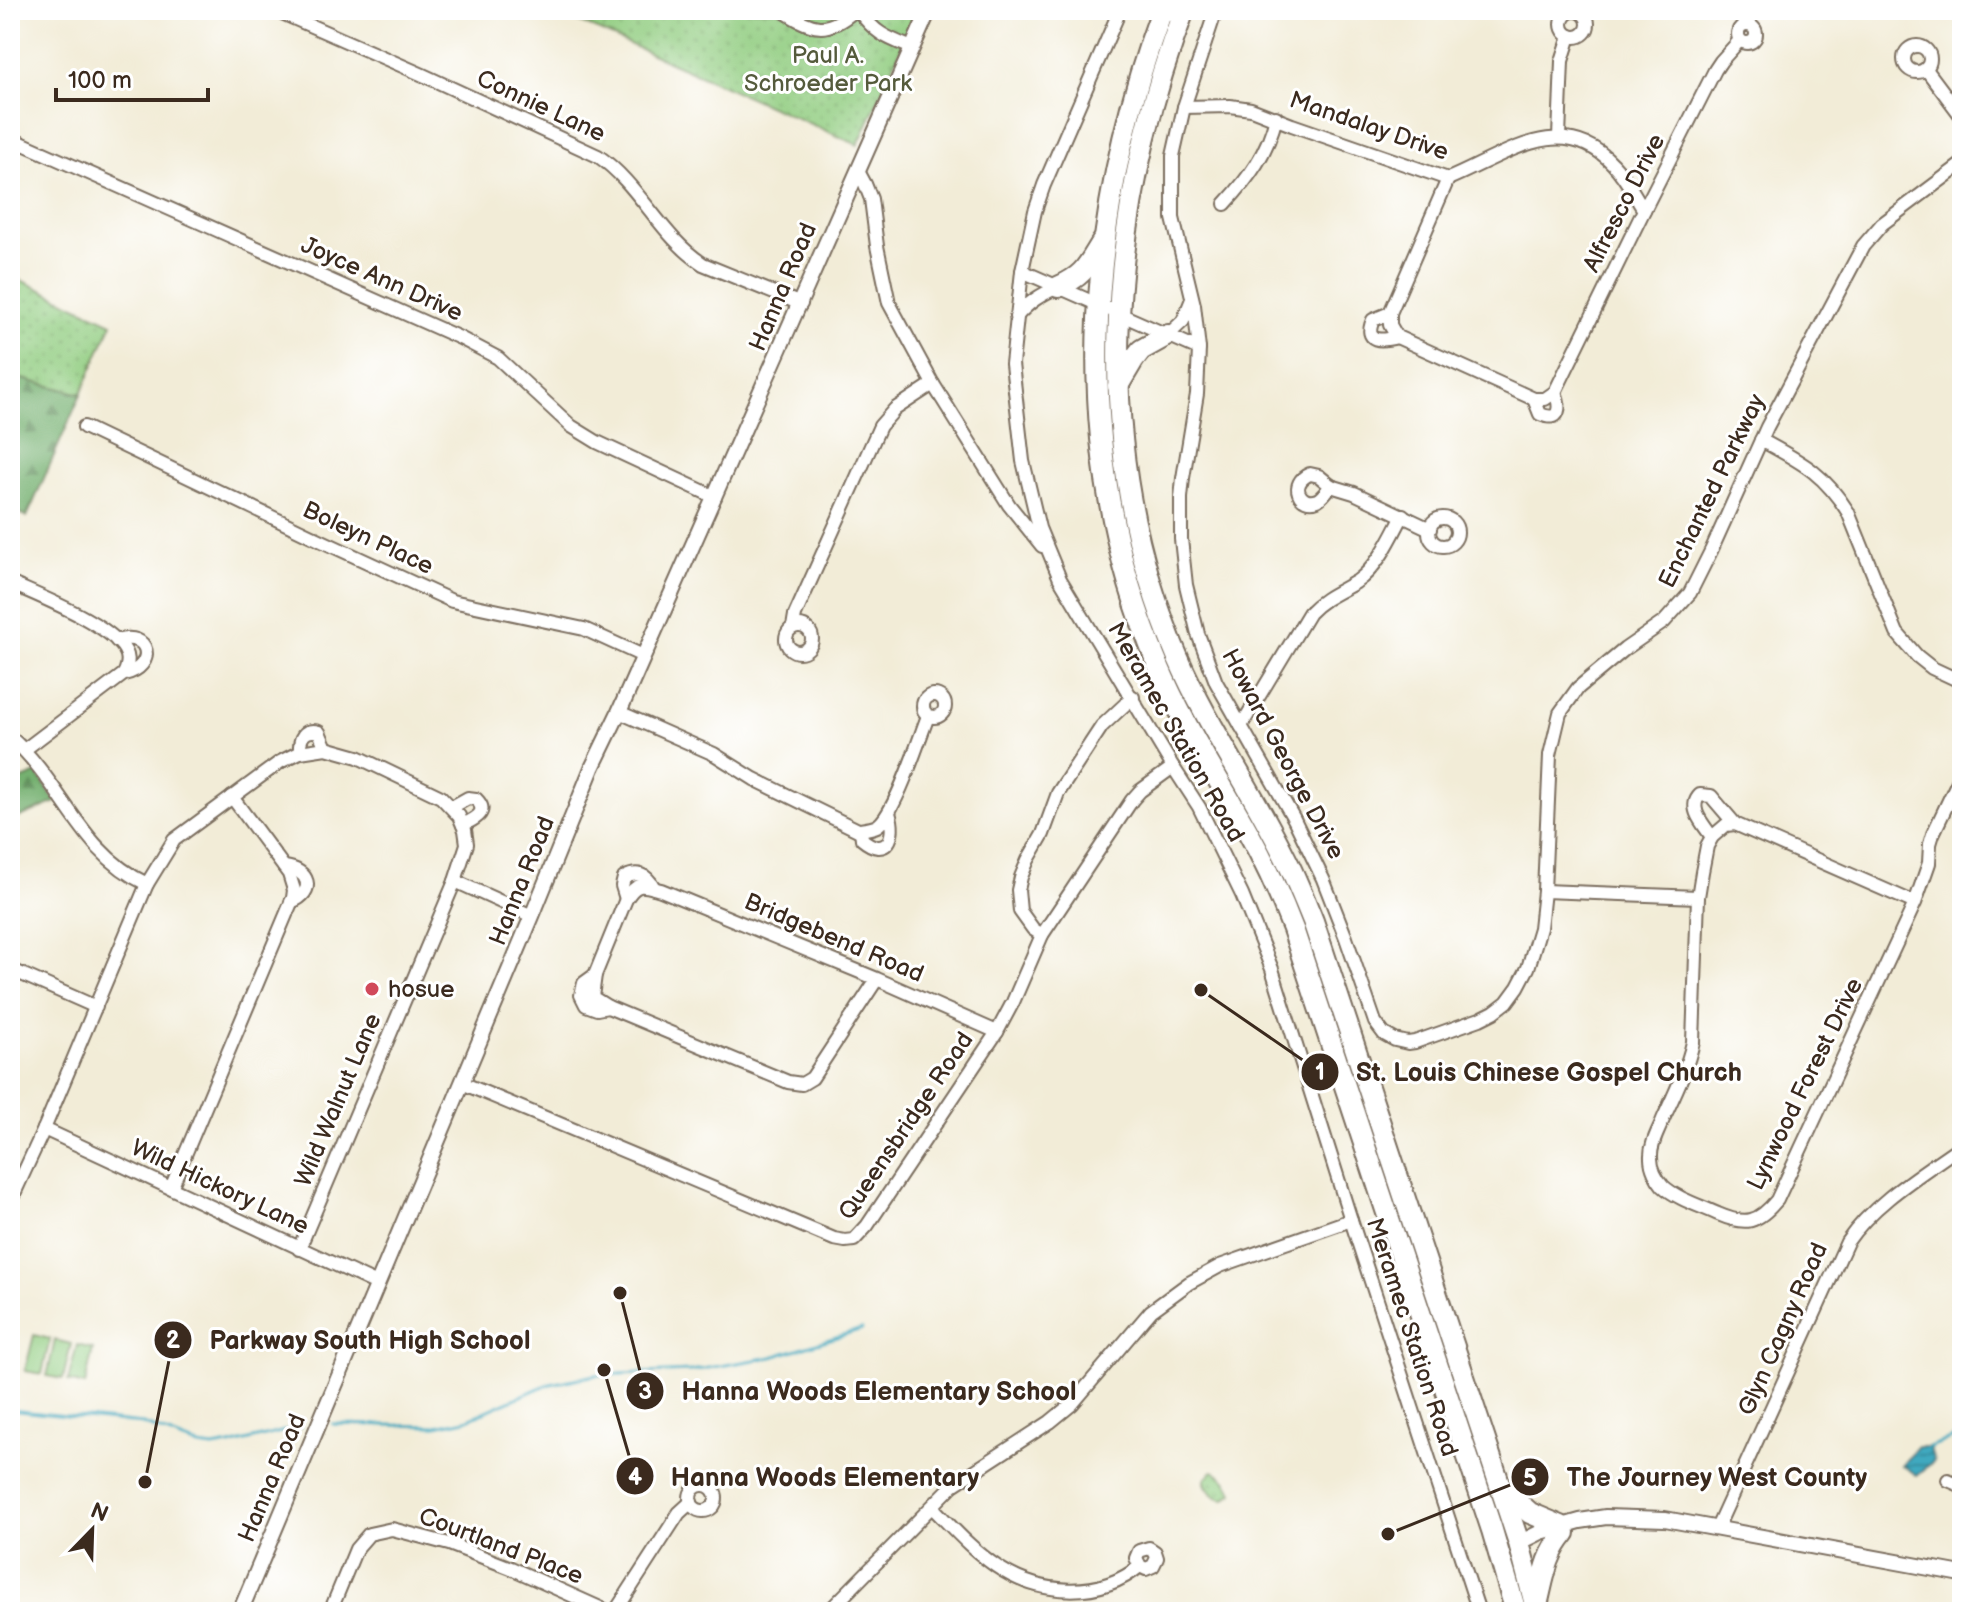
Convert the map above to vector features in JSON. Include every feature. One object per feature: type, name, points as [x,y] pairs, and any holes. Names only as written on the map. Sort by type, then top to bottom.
[{"type":"highway","points":[[1162,10],[1134,95],[1117,167],[1098,305],[1097,382],[1102,456],[1114,528],[1133,599],[1159,667],[1174,700],[1264,861],[1293,929],[1497,1548],[1530,1611]]},
{"type":"highway","points":[[1184,10],[1155,97],[1138,169],[1126,239],[1119,313],[1118,386],[1122,446],[1136,530],[1152,589],[1193,692],[1283,854],[1313,921],[1519,1543],[1530,1611]]},
{"type":"highway","points":[[1058,287],[1074,280],[1084,271],[1106,235]]},
{"type":"highway","points":[[1118,386],[1141,350],[1168,335]]},
{"type":"highway","points":[[1498,1484],[1530,1513],[1563,1530],[1548,1558],[1530,1611]]},
{"type":"street","name":"Connie Lane","points":[[275,10],[598,156],[620,173],[690,256],[801,304]]},
{"type":"street","points":[[782,10],[818,28],[842,22],[857,10],[878,32],[912,48]]},
{"type":"street","name":"Hanna Road","points":[[240,1612],[592,768],[801,304],[929,10]]},
{"type":"street","name":"Meramec Station Road","points":[[1120,10],[1044,185],[1022,271],[1012,364],[1023,461],[1039,528],[1060,579],[1199,807],[1242,895],[1272,969],[1479,1612]]},
{"type":"street","name":"Howard George Drive","points":[[1216,10],[1184,107],[1173,156],[1172,196],[1176,237],[1192,297],[1199,349],[1197,394],[1183,478],[1183,564],[1191,609],[1216,682],[1294,819],[1323,879],[1375,1022],[1390,1038]]},
{"type":"street","points":[[1570,36],[1562,61],[1559,137],[1587,145],[1613,163],[1644,210]]},
{"type":"street","name":"Alfresco Drive","points":[[1448,179],[1392,325],[1545,397],[1715,70],[1740,40]]},
{"type":"street","points":[[1926,69],[1962,117]]},
{"type":"street","name":"Mandalay Drive","points":[[1184,107],[1251,109],[1448,179],[1509,150],[1559,137]]},
{"type":"street","points":[[1225,204],[1263,154],[1276,117]]},
{"type":"street","name":"Joyce Ann Drive","points":[[10,138],[460,338],[498,358],[583,434],[715,497]]},
{"type":"street","name":"Enchanted Parkway","points":[[1390,1038],[1415,1042],[1480,1019],[1507,1002],[1518,987],[1528,968],[1540,928],[1550,755],[1560,713],[1578,688],[1664,622],[1688,596],[1761,440],[1869,237],[1962,164]]},
{"type":"street","points":[[858,171],[871,199],[889,303],[933,384],[1009,505],[1050,557]]},
{"type":"street","points":[[1022,271],[1199,349]]},
{"type":"street","points":[[1016,317],[1027,303],[1058,287]]},
{"type":"street","points":[[1168,335],[1183,321],[1192,297]]},
{"type":"street","points":[[793,627],[795,615],[880,426],[895,409],[933,384]]},
{"type":"street","name":"Boleyn Place","points":[[84,427],[452,601],[584,629],[643,656]]},
{"type":"street","points":[[1761,440],[1805,464],[1839,498],[1848,512],[1897,633],[1932,668],[1962,682]]},
{"type":"street","points":[[1331,486],[1354,493],[1430,529]]},
{"type":"street","points":[[1241,726],[1309,613],[1318,603],[1368,572],[1403,515]]},
{"type":"street","points":[[10,583],[72,611],[117,641],[127,654],[124,674]]},
{"type":"street","points":[[24,750],[124,674],[139,669],[145,663],[147,655],[143,644],[137,639],[127,637],[117,641]]},
{"type":"street","points":[[1042,935],[1033,929],[1020,911],[1018,890],[1021,877],[1043,834],[1058,793],[1102,726],[1133,697]]},
{"type":"street","points":[[619,712],[714,754],[754,779],[858,830],[877,826],[889,813],[928,716]]},
{"type":"street","points":[[300,752],[299,741],[309,731],[319,732],[326,748]]},
{"type":"street","points":[[10,737],[41,769],[87,837],[130,876],[147,884]]},
{"type":"street","points":[[13,1196],[147,884],[174,840],[280,762],[300,752],[326,748],[358,757],[432,791],[452,807],[463,825]]},
{"type":"street","name":"Queensbridge Road","points":[[462,1083],[834,1239],[854,1240],[867,1226],[997,1032],[1042,935],[1132,800],[1173,767]]},
{"type":"street","name":"Lynwood Forest Drive","points":[[1712,837],[1707,846],[1698,897],[1693,1042],[1687,1065],[1652,1144],[1651,1159],[1656,1176],[1664,1187],[1742,1222],[1755,1220],[1777,1200],[1915,903],[1929,863],[1933,834],[1962,773]]},
{"type":"street","points":[[1735,824],[1726,825],[1712,837],[1694,807],[1695,800],[1700,795],[1711,796],[1735,824],[1915,903]]},
{"type":"street","points":[[171,1188],[294,890],[284,867],[232,797]]},
{"type":"street","name":"Wild Walnut Lane","points":[[299,1249],[455,881],[467,844],[463,825],[478,817],[481,810],[476,799],[468,798],[452,807]]},
{"type":"street","points":[[861,830],[862,839],[870,845],[880,847],[886,844],[893,830],[889,813]]},
{"type":"street","points":[[455,881],[532,916]]},
{"type":"street","name":"Bridgebend Road","points":[[608,1007],[592,997],[595,975],[626,899],[632,888],[640,885],[877,979],[997,1032]]},
{"type":"street","points":[[1544,891],[1698,897]]},
{"type":"street","points":[[10,969],[96,1007]]},
{"type":"street","points":[[595,975],[584,983],[581,995],[586,1005],[597,1009],[608,1007],[788,1082],[802,1084],[812,1078],[877,979]]},
{"type":"street","name":"Wild Hickory Lane","points":[[44,1129],[377,1284]]},
{"type":"street","name":"Glyn Cagny Road","points":[[1717,1528],[1847,1242],[1880,1206],[1962,1145]]},
{"type":"street","points":[[828,1612],[953,1485],[1050,1422],[1072,1404],[1151,1311],[1189,1283],[1220,1266],[1351,1220]]},
{"type":"street","points":[[1948,1480],[1962,1486]]},
{"type":"street","points":[[615,1612],[679,1513],[691,1502]]},
{"type":"street","points":[[932,1507],[997,1567],[1041,1586],[1084,1590],[1099,1587],[1123,1579],[1140,1566]]},
{"type":"street","points":[[1497,1548],[1519,1543],[1541,1532],[1563,1530],[1606,1517],[1665,1519],[1962,1574]]},
{"type":"street","name":"Courtland Place","points":[[330,1612],[356,1549],[369,1534],[392,1529],[449,1544],[609,1612]]},
{"type":"green space","name":"Paul A. Schroeder Park","points":[[552,10],[918,10],[858,145]]},
{"type":"green space","points":[[10,275],[112,323],[81,394],[10,376]]},
{"type":"green space","points":[[10,376],[81,394],[27,517],[10,509]]},
{"type":"green space","points":[[37,773],[56,802],[10,821],[10,784]]},
{"type":"green space","points":[[34,1335],[50,1339],[42,1374],[25,1371]]},
{"type":"green space","points":[[55,1340],[71,1344],[63,1379],[47,1376]]},
{"type":"green space","points":[[77,1345],[93,1349],[85,1385],[68,1381]]},
{"type":"green space","points":[[1213,1471],[1232,1490],[1233,1493],[1225,1499],[1214,1495],[1206,1486],[1205,1479]]},
{"type":"water","points":[[1917,1447],[1929,1447],[1934,1461],[1917,1475],[1902,1465]]},
{"type":"waterway","points":[[333,1424],[436,1426],[466,1420],[546,1385],[596,1375],[691,1371],[772,1357],[862,1329]]},
{"type":"waterway","points":[[10,1410],[143,1424],[199,1446],[213,1448],[300,1427]]},
{"type":"waterway","points":[[1929,1447],[1962,1435]]},
{"type":"place","name":"hosue","points":[[372,989]]},
{"type":"place","name":"St. Louis Chinese Gospel Church","points":[[1201,990]]},
{"type":"place","name":"Hanna Woods Elementary School","points":[[620,1293]]},
{"type":"place","name":"Hanna Woods Elementary","points":[[604,1370]]},
{"type":"place","name":"Parkway South High School","points":[[145,1482]]},
{"type":"place","name":"The Journey West County","points":[[1388,1534]]}]
